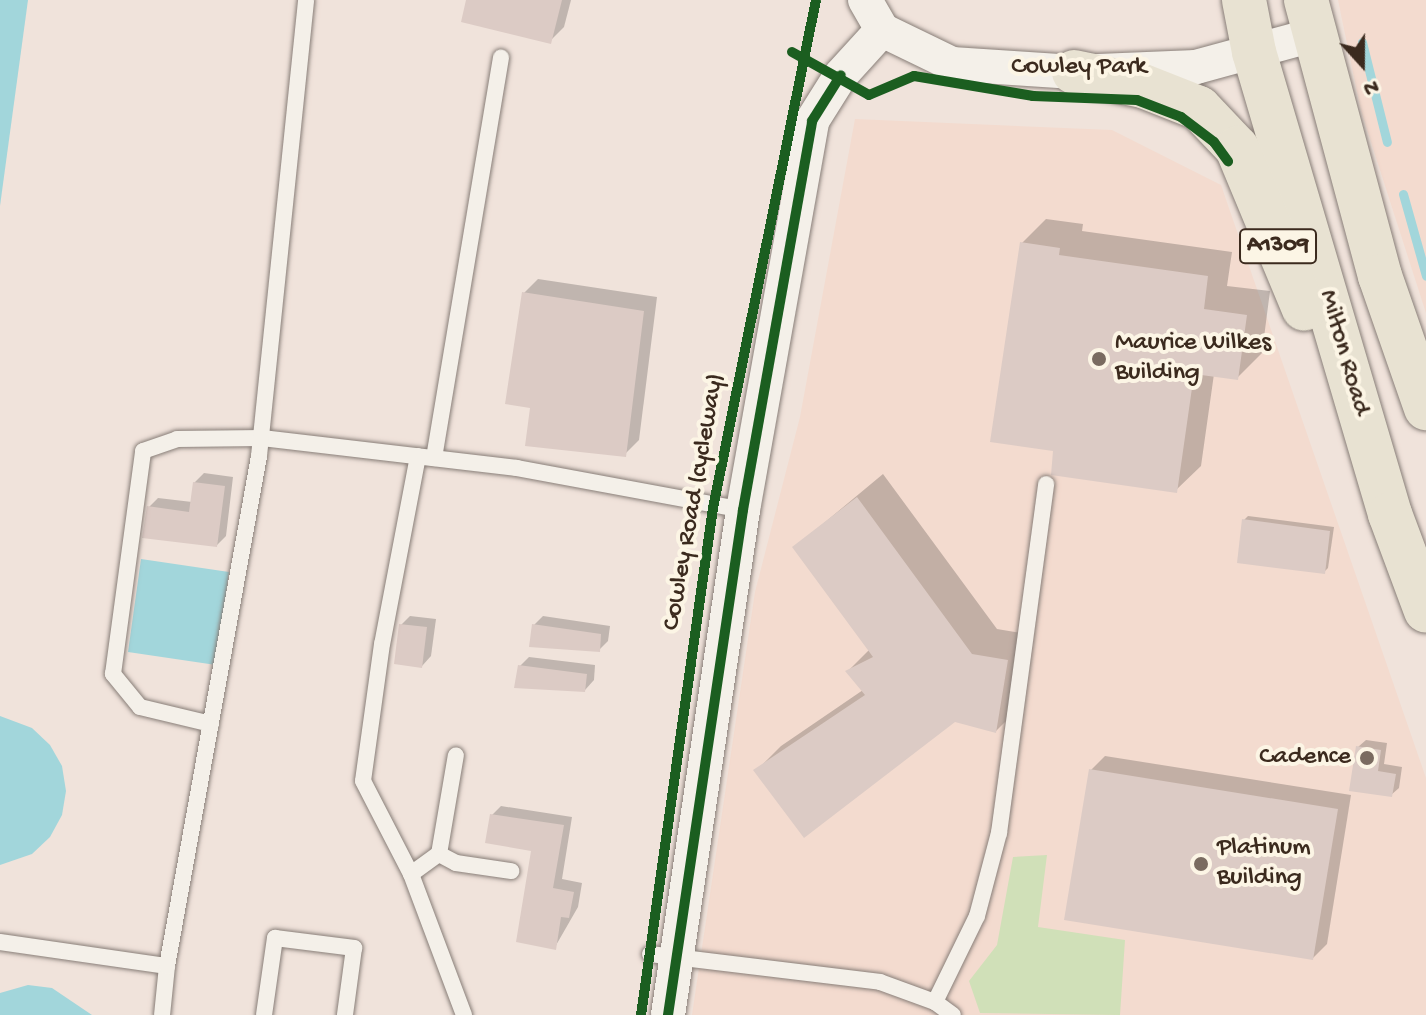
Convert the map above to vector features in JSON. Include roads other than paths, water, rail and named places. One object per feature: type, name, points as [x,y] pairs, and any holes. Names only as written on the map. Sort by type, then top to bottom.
[{"type":"main road","name":"Milton Road","points":[[1244,0],[1254,52],[1390,514],[1426,611]]},
{"type":"main road","points":[[1310,17],[1380,276],[1426,408]]},
{"type":"main road","name":"A1309","points":[[1074,72],[1143,86],[1199,108],[1237,148],[1390,514]]},
{"type":"street","points":[[668,1015],[662,956],[812,121],[841,75],[882,30],[865,0]]},
{"type":"street","name":"Cowley Park","points":[[882,30],[952,64],[1074,72],[1196,67],[1254,52],[1310,17]]},
{"type":"lane","points":[[162,1015],[167,966],[262,438],[306,0]]},
{"type":"lane","points":[[464,1015],[411,874],[363,781],[382,644],[426,457],[501,58]]},
{"type":"lane","points":[[211,724],[140,707],[113,674],[143,451],[177,439],[262,438],[517,468],[743,510]]},
{"type":"lane","points":[[935,1002],[977,916],[999,833],[1046,484]]},
{"type":"lane","points":[[411,874],[439,854],[456,755]]},
{"type":"lane","points":[[439,854],[456,863],[511,871]]},
{"type":"lane","points":[[264,1015],[275,938],[354,948],[345,1015]]},
{"type":"lane","points":[[0,942],[167,966]]},
{"type":"lane","points":[[662,956],[880,982],[935,1002],[953,1015]]},
{"type":"water","points":[[0,0],[28,0],[0,206]]},
{"type":"water","points":[[141,559],[229,572],[216,665],[128,652]]},
{"type":"water","points":[[0,716],[32,728],[50,745],[62,766],[66,791],[62,815],[50,837],[32,854],[0,865]]},
{"type":"water","points":[[28,985],[52,988],[92,1015],[0,1015],[0,993]]},
{"type":"waterway","points":[[1362,42],[1387,142]]},
{"type":"waterway","points":[[1403,194],[1426,276]]},
{"type":"place","name":"Maurice Wilkes Building","points":[[1099,359]]},
{"type":"place","name":"Cadence","points":[[1367,758]]},
{"type":"place","name":"Platinum Building","points":[[1201,864]]}]
